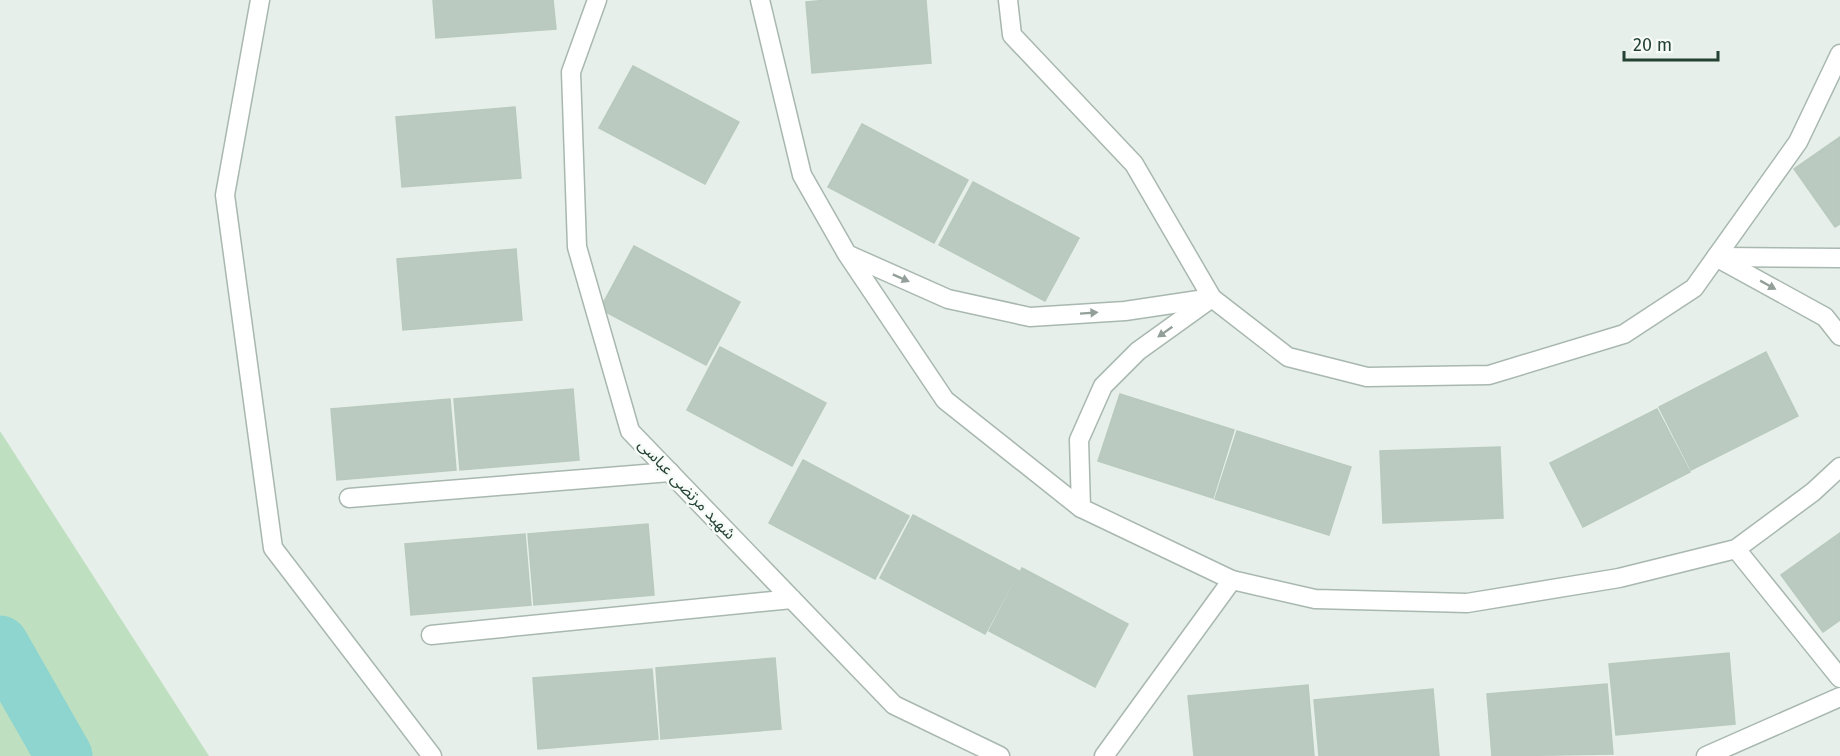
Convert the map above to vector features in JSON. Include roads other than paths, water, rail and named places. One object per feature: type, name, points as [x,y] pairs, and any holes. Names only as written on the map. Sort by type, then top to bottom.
[{"type":"street","points":[[260,0],[225,195],[273,548],[432,756]]},
{"type":"street","name":"شهید مرتضی عباسی","points":[[597,0],[571,72],[577,247],[630,431],[894,705],[1000,756]]},
{"type":"street","points":[[760,0],[802,175],[847,254],[945,400],[1081,508],[1232,580],[1315,599],[1467,603],[1619,578],[1736,549],[1812,492],[1840,467]]},
{"type":"street","points":[[1008,0],[1012,35],[1134,164],[1212,298],[1288,357],[1367,377],[1489,375],[1624,334],[1694,288],[1798,142],[1840,54]]},
{"type":"street","points":[[847,254],[948,298],[1030,317],[1125,310],[1212,298]]},
{"type":"street","points":[[1716,257],[1840,258]]},
{"type":"street","points":[[1716,257],[1825,317],[1840,336]]},
{"type":"street","points":[[1081,508],[1079,440],[1103,386],[1138,351],[1212,298]]},
{"type":"street","points":[[350,498],[670,472]]},
{"type":"street","points":[[1736,549],[1840,678]]},
{"type":"street","points":[[1104,756],[1232,580]]},
{"type":"street","points":[[431,635],[792,599]]},
{"type":"street","points":[[1706,756],[1840,697]]},
{"type":"waterway","points":[[0,644],[64,756]]}]
